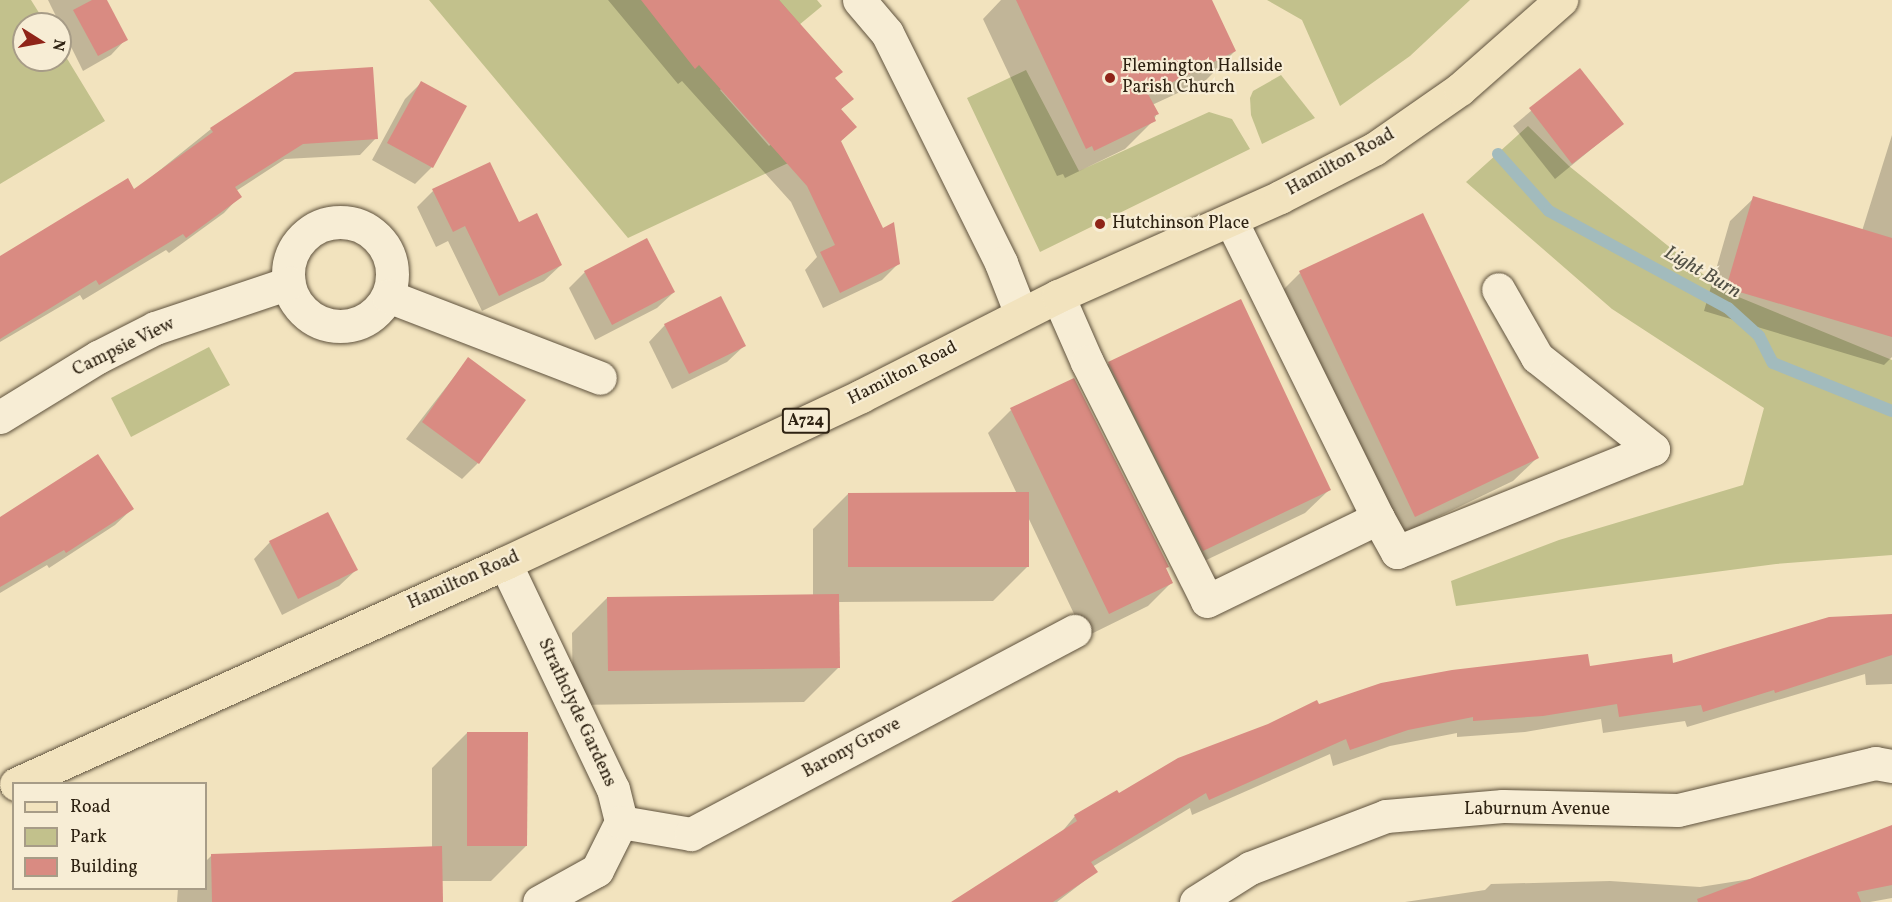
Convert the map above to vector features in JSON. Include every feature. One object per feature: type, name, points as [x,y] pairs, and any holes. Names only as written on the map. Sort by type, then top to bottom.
[{"type":"main road","name":"Hamilton Road","points":[[19,782],[505,563],[861,396],[1058,296],[1232,221],[1374,149],[1460,89],[1561,0]]},
{"type":"street","points":[[860,0],[887,33],[1000,263],[1022,314]]},
{"type":"street","points":[[1232,221],[1378,518],[1397,552],[1653,449],[1537,357],[1498,289]]},
{"type":"street","points":[[354,223],[370,231],[390,260],[393,278],[388,296],[366,320],[334,326],[304,312],[289,283],[291,258],[304,236],[327,224],[354,223]]},
{"type":"street","name":"Campsie View","points":[[0,417],[98,357],[155,328],[289,283]]},
{"type":"street","points":[[388,296],[600,378]]},
{"type":"street","points":[[1058,296],[1087,362],[1207,601],[1378,518]]},
{"type":"street","name":"Strathclyde Gardens","points":[[505,563],[613,789],[621,822]]},
{"type":"street","name":"Barony Grove","points":[[621,822],[691,834],[1075,631]]},
{"type":"street","name":"Laburnum Avenue","points":[[1196,902],[1250,868],[1386,816],[1503,806],[1678,810],[1875,763],[1892,766]]},
{"type":"street","points":[[539,902],[597,870],[621,822]]},
{"type":"green space","points":[[0,0],[31,0],[38,12],[12,12],[12,72],[72,72],[72,67],[105,121],[0,184]]},
{"type":"green space","points":[[429,0],[817,0],[822,6],[720,90],[769,146],[785,132],[816,150],[628,238]]},
{"type":"green space","points":[[1267,0],[1470,0],[1410,56],[1340,106],[1302,20]]},
{"type":"green space","points":[[1026,70],[1079,171],[1209,112],[1232,119],[1250,149],[1040,252],[967,98]]},
{"type":"green space","points":[[1281,75],[1315,118],[1262,144],[1251,115],[1250,98],[1253,91]]},
{"type":"green space","points":[[1528,126],[1569,166],[1724,291],[1892,360],[1892,555],[1776,564],[1456,606],[1451,581],[1559,540],[1743,485],[1764,408],[1612,309],[1466,182]]},
{"type":"green space","points":[[209,347],[230,385],[131,437],[111,398]]},
{"type":"building","points":[[92,0],[107,0],[128,40],[98,56],[73,10]]},
{"type":"building","points":[[641,0],[779,0],[843,72],[835,78],[854,99],[841,109],[857,127],[841,141],[883,228],[894,222],[900,264],[840,293],[820,252],[835,245],[807,186],[699,65],[695,69]]},
{"type":"building","points":[[1016,0],[1212,0],[1236,51],[1148,94],[1159,114],[1154,116],[1156,121],[1094,151],[1092,146],[1086,149]]},
{"type":"building","points":[[373,67],[378,139],[303,144],[235,187],[242,197],[186,238],[183,234],[99,285],[96,280],[0,339],[0,256],[128,178],[134,189],[213,132],[210,128],[295,72]]},
{"type":"building","points":[[1580,68],[1624,124],[1572,164],[1529,108]]},
{"type":"building","points":[[421,81],[467,106],[433,168],[387,143]]},
{"type":"building","points":[[490,162],[519,222],[537,213],[562,265],[499,296],[465,226],[453,232],[432,189]]},
{"type":"building","points":[[1753,196],[1892,238],[1892,337],[1726,288]]},
{"type":"building","points":[[1423,213],[1539,458],[1415,517],[1299,271]]},
{"type":"building","points":[[647,238],[675,292],[612,325],[584,271]]},
{"type":"building","points":[[721,296],[746,346],[689,374],[664,324]]},
{"type":"building","points":[[1241,299],[1331,490],[1203,551],[1108,362]]},
{"type":"building","points":[[468,357],[526,400],[479,464],[422,422]]},
{"type":"building","points":[[1074,378],[1169,567],[1166,568],[1173,583],[1109,614],[1010,408]]},
{"type":"building","points":[[98,454],[134,509],[66,553],[64,550],[0,587],[0,517]]},
{"type":"building","points":[[1029,492],[1029,567],[848,567],[848,493]]},
{"type":"building","points":[[328,512],[358,570],[298,599],[269,541]]},
{"type":"building","points":[[839,594],[840,668],[608,671],[607,597]]},
{"type":"building","points":[[1892,614],[1892,655],[1775,693],[1774,690],[1703,712],[1701,705],[1619,717],[1617,704],[1543,716],[1473,721],[1473,717],[1408,730],[1350,750],[1346,739],[1209,800],[1206,793],[1091,862],[1098,872],[1053,902],[951,902],[1077,821],[1074,815],[1117,790],[1119,793],[1178,758],[1268,724],[1317,700],[1319,704],[1381,683],[1452,670],[1588,654],[1590,666],[1672,654],[1673,663],[1829,617]]},
{"type":"building","points":[[467,732],[528,732],[527,846],[467,846]]},
{"type":"building","points":[[1892,825],[1892,885],[1857,892],[1861,902],[1698,902],[1697,899]]},
{"type":"building","points":[[442,846],[443,902],[212,902],[211,854]]},
{"type":"waterway","name":"Light Burn","points":[[1498,154],[1549,211],[1728,308],[1759,336],[1773,363],[1892,411]]},
{"type":"place","name":"Flemington Hallside Parish Church","points":[[1110,78]]},
{"type":"place","name":"Hutchinson Place","points":[[1100,224]]}]
